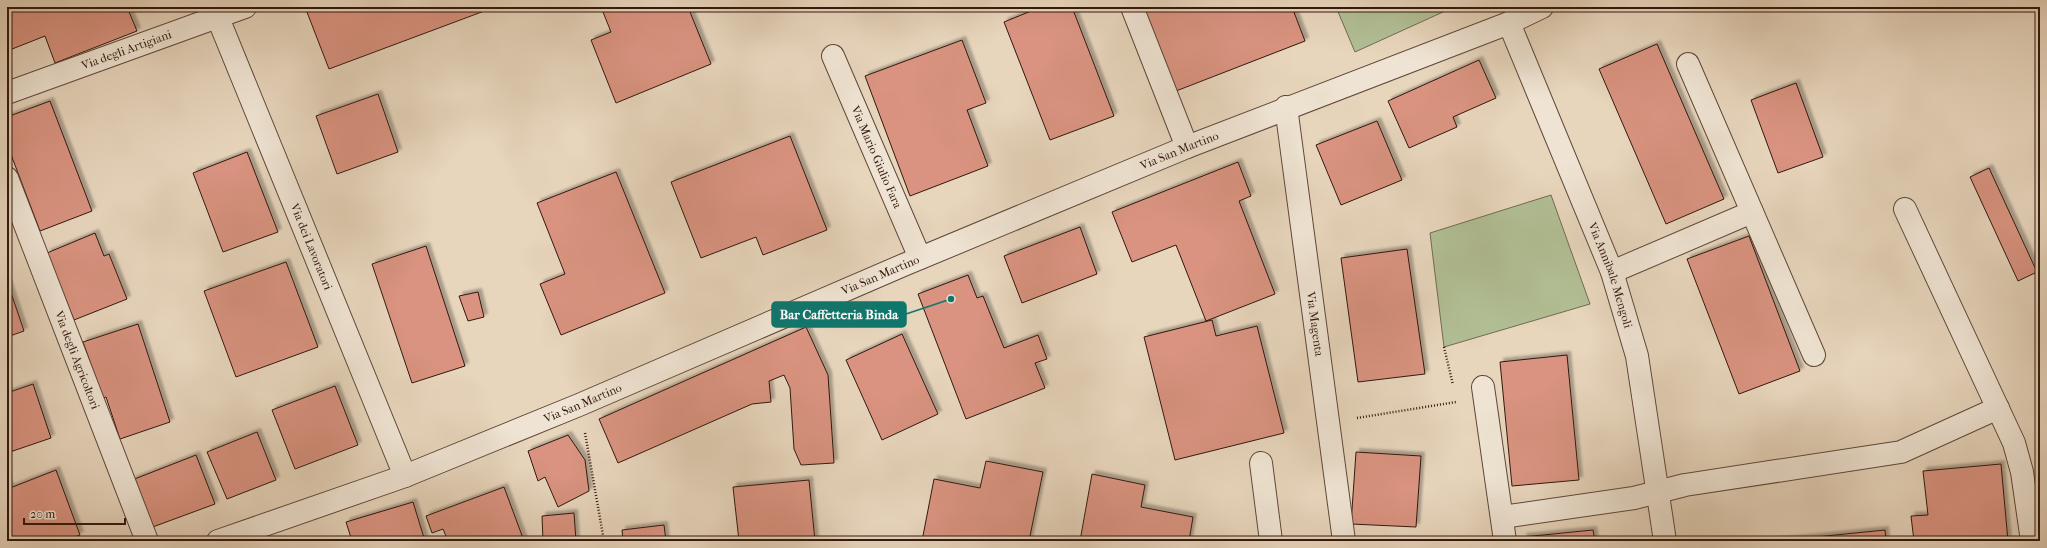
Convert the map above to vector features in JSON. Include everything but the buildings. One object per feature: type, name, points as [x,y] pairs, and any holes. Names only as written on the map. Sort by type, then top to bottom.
[{"type":"street","name":"Via degli Artigiani","points":[[7,93],[245,7]]},
{"type":"street","points":[[1132,7],[1187,147]]},
{"type":"street","name":"Via San Martino","points":[[218,541],[405,476],[579,405],[920,258],[1187,147],[1286,107],[1509,23],[1542,7]]},
{"type":"street","name":"Via dei Lavoratori","points":[[218,18],[405,476]]},
{"type":"street","name":"Via Annibale Mengoli","points":[[1509,23],[1612,272],[1637,356],[1665,541]]},
{"type":"street","name":"Via Mario Giulio Fara","points":[[833,56],[920,258]]},
{"type":"street","points":[[1688,64],[1814,355]]},
{"type":"street","name":"Via Magenta","points":[[1286,107],[1344,541]]},
{"type":"street","name":"Via degli Agricoltori","points":[[7,178],[146,541]]},
{"type":"street","points":[[1905,209],[2014,443],[2022,472],[2032,541]]},
{"type":"street","points":[[1612,272],[1752,212]]},
{"type":"street","points":[[1482,387],[1505,541]]},
{"type":"street","points":[[1502,517],[1634,498],[1685,485],[1901,452],[1998,408]]},
{"type":"street","points":[[1261,463],[1271,541]]},
{"type":"path","points":[[1444,347],[1453,388]]},
{"type":"path","points":[[1328,422],[1456,402],[1455,395]]},
{"type":"path","points":[[579,405],[604,541]]},
{"type":"green space","points":[[1336,7],[1454,7],[1355,52]]},
{"type":"green space","points":[[1551,195],[1590,304],[1444,347],[1430,233]]},
{"type":"place","name":"Bar Caffetteria Binda","points":[[951,299]]}]
